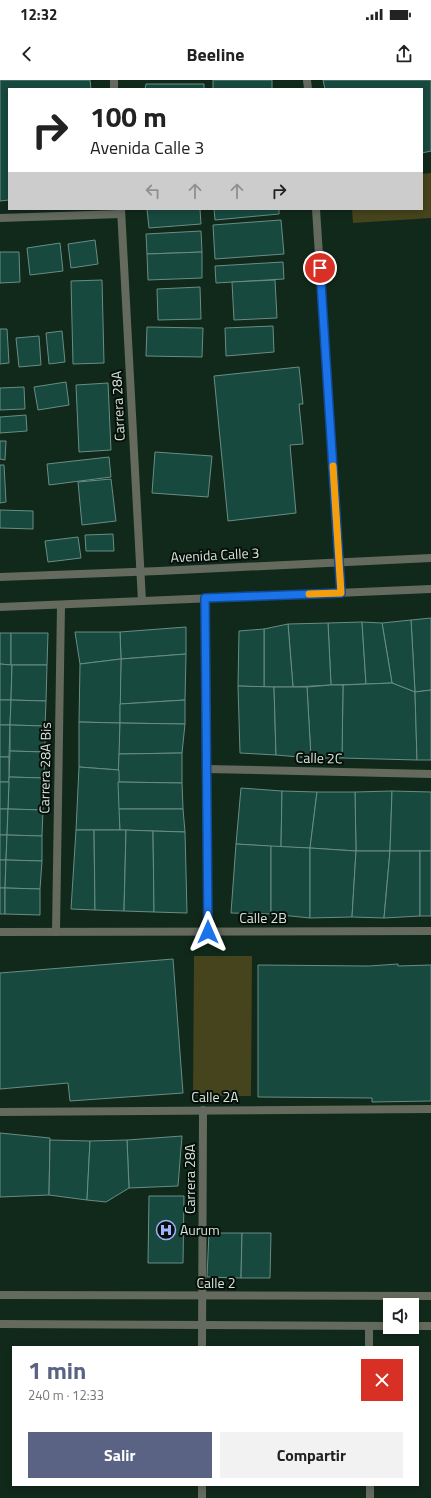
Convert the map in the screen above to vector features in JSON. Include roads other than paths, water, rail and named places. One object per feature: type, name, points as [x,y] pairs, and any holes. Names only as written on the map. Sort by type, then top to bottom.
[{"type":"street","points":[[316,210],[341,593]]},
{"type":"street","points":[[0,218],[121,212]]},
{"type":"street","name":"Carrera 28A","points":[[121,212],[142,601]]},
{"type":"street","name":"Avenida Calle 3","points":[[0,577],[141,572],[431,558]]},
{"type":"street","points":[[0,607],[431,589]]},
{"type":"street","points":[[205,598],[208,932]]},
{"type":"street","name":"Carrera 28A Bis","points":[[56,932],[61,605]]},
{"type":"street","name":"Calle 2C","points":[[206,769],[431,774]]},
{"type":"street","name":"Calle 2B","points":[[0,932],[431,931]]},
{"type":"street","name":"Calle 2A","points":[[0,1112],[431,1109]]},
{"type":"street","name":"Carrera 28A","points":[[202,1346],[203,1110]]},
{"type":"street","name":"Calle 2","points":[[0,1295],[431,1296]]},
{"type":"street","points":[[0,1324],[383,1326]]},
{"type":"street","points":[[369,1326],[369,1346]]},
{"type":"street","points":[[419,1326],[431,1326]]},
{"type":"street","points":[[202,1486],[202,1498]]},
{"type":"street","points":[[370,1486],[370,1498]]},
{"type":"place","name":"Aurum","points":[[166,1230]]}]
